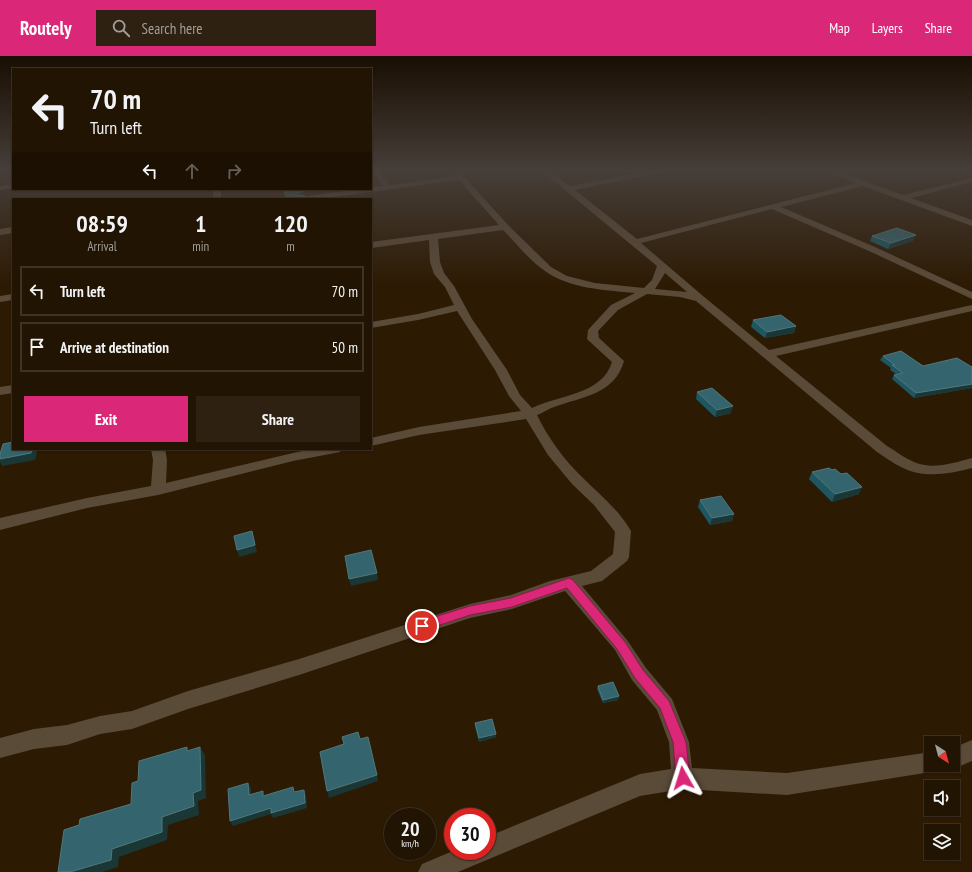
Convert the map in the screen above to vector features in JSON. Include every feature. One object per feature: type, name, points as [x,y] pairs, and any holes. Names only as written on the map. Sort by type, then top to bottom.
[{"type":"street","points":[[489,209],[505,227],[548,269],[564,278],[595,286],[646,290],[699,298]]},
{"type":"street","points":[[594,209],[882,449],[909,466],[931,470],[972,463]]},
{"type":"street","points":[[635,242],[760,209]]},
{"type":"street","points":[[779,209],[872,249],[972,296]]},
{"type":"street","points":[[933,209],[972,223]]},
{"type":"street","points":[[372,245],[505,227]]},
{"type":"street","points":[[0,232],[12,230]]},
{"type":"street","points":[[0,748],[34,739],[67,735],[100,725],[132,720],[188,700],[299,667],[470,611],[512,602],[569,583],[596,576],[620,557],[623,531],[599,501],[577,481],[553,452],[536,427],[530,414],[515,396],[501,370],[440,274],[435,262],[433,236]]},
{"type":"street","points":[[372,442],[419,431],[530,414],[548,405],[591,392],[609,378],[616,368],[618,361],[593,339],[593,330],[617,306],[646,290],[657,282],[662,266]]},
{"type":"street","points":[[0,299],[12,297]]},
{"type":"street","points":[[372,325],[418,317],[460,307]]},
{"type":"street","points":[[768,354],[972,308]]},
{"type":"street","points":[[0,391],[12,389]]},
{"type":"street","points":[[498,418],[512,406],[515,396]]},
{"type":"street","points":[[158,450],[160,460],[158,490]]},
{"type":"street","points":[[0,524],[86,503],[158,490],[293,457],[330,450]]},
{"type":"street","points":[[569,583],[621,645],[639,674],[665,705],[679,742],[683,778]]},
{"type":"street","points":[[960,755],[972,750]]},
{"type":"street","points":[[496,844],[640,785],[683,778],[787,784],[924,763]]},
{"type":"street","points":[[430,872],[459,860]]},
{"type":"building","points":[[897,228],[916,235],[891,243],[872,236]]},
{"type":"building","points":[[781,315],[796,326],[767,332],[753,320]]},
{"type":"building","points":[[901,351],[923,366],[957,358],[972,367],[972,384],[916,393],[894,375],[903,373],[883,356]]},
{"type":"building","points":[[712,388],[733,406],[717,410],[697,392]]},
{"type":"building","points":[[12,442],[12,450],[32,450],[31,453],[0,459],[3,444]]},
{"type":"building","points":[[829,468],[832,470],[835,469],[841,474],[847,473],[862,487],[835,494],[812,472]]},
{"type":"building","points":[[721,496],[734,514],[712,518],[700,500]]},
{"type":"building","points":[[252,531],[255,545],[237,550],[234,536]]},
{"type":"building","points":[[371,550],[377,573],[349,579],[345,556]]},
{"type":"building","points":[[613,682],[619,696],[603,700],[598,686]]},
{"type":"building","points":[[492,719],[496,734],[479,738],[475,723]]},
{"type":"building","points":[[358,732],[360,739],[368,737],[377,775],[327,791],[320,752],[344,744],[342,737]]},
{"type":"building","points":[[187,747],[187,751],[200,747],[201,790],[193,793],[194,806],[162,817],[162,832],[112,849],[111,860],[70,872],[58,872],[64,830],[79,825],[80,819],[131,804],[132,783],[138,781],[139,761]]},
{"type":"building","points":[[248,783],[249,795],[263,791],[263,796],[293,787],[294,792],[304,790],[305,803],[271,813],[271,808],[230,821],[228,789]]},
{"type":"route","points":[[422,626],[470,611],[512,602],[550,588],[569,583],[621,645],[639,674],[665,705],[679,742],[683,778]]}]
